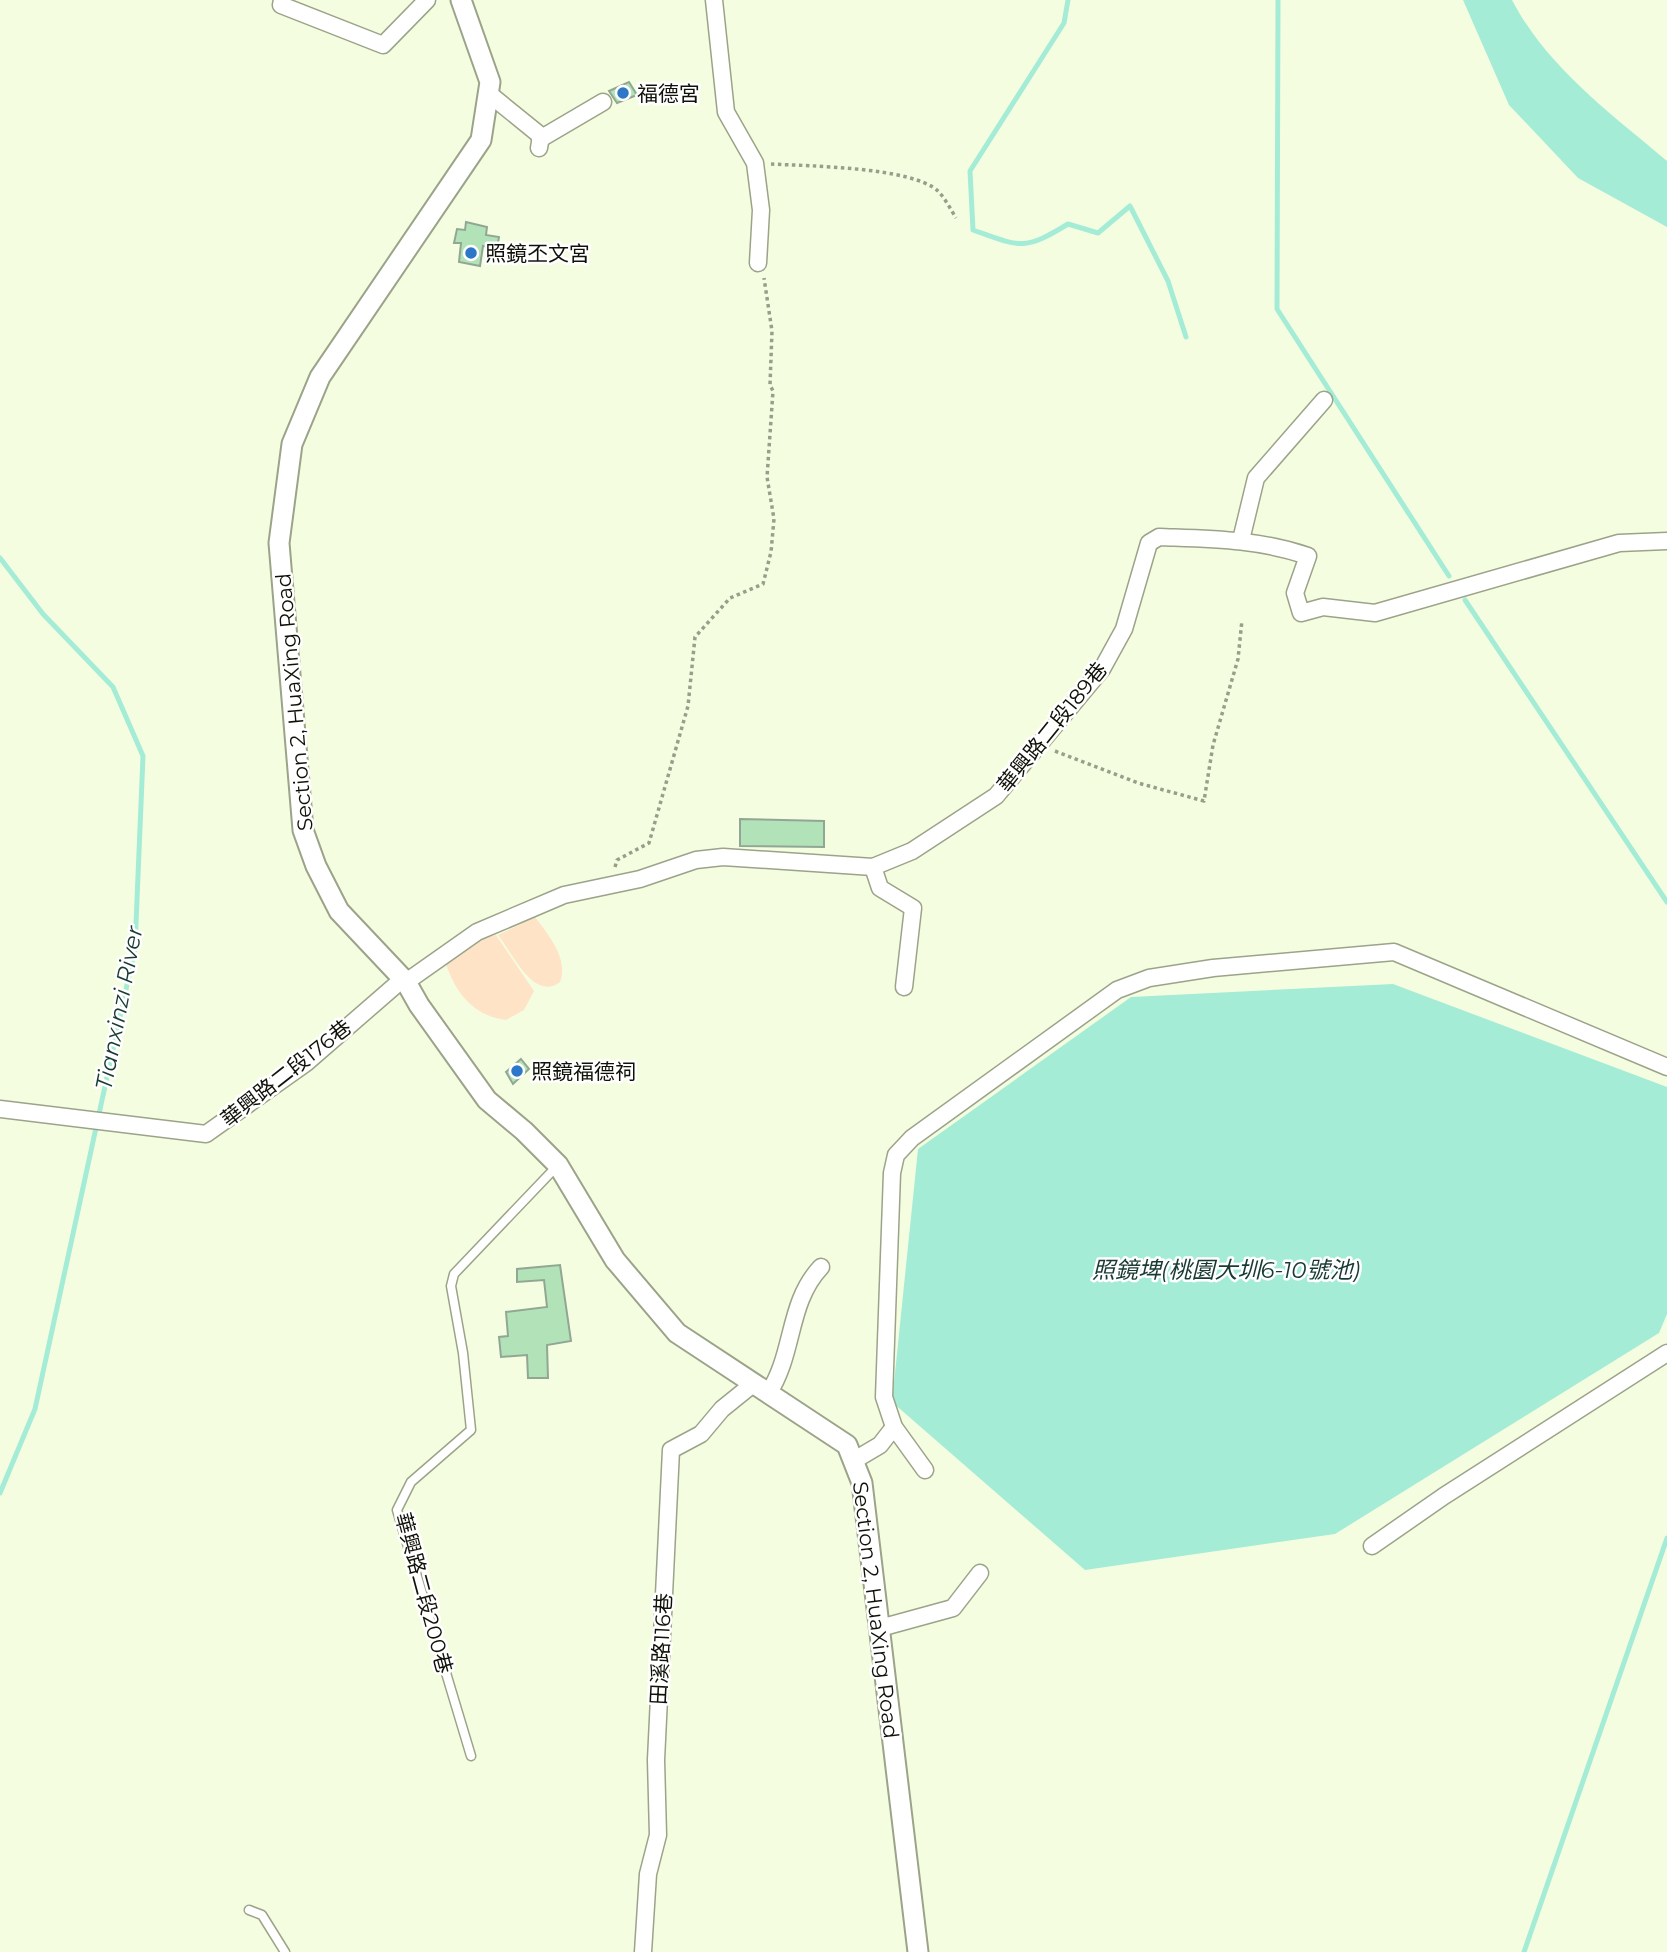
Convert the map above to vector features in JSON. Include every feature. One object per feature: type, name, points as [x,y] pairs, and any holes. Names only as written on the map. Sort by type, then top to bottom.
[{"type":"street","points":[[282,0],[281,5],[383,45],[427,0]]},
{"type":"street","name":"Section 2, HuaXing Road","points":[[461,0],[490,82],[481,140],[320,377],[292,444],[279,543],[303,830],[316,866],[338,911],[406,982],[419,1005],[487,1100],[524,1131],[558,1165],[615,1260],[677,1333],[846,1445],[862,1483],[918,1952]]},
{"type":"street","points":[[714,0],[726,112],[755,163],[761,210],[758,262]]},
{"type":"street","points":[[488,93],[541,136],[539,144],[603,102]]},
{"type":"street","points":[[1241,540],[1256,478],[1324,400]]},
{"type":"street","name":"華興路二段189巷","points":[[406,982],[477,932],[564,895],[640,879],[696,860],[723,857],[873,867],[912,852],[996,796],[1102,669],[1125,629],[1149,543],[1159,537],[1241,540],[1276,545],[1308,556],[1295,593],[1301,613],[1323,607],[1376,613],[1619,543],[1667,541]]},
{"type":"street","points":[[873,867],[880,888],[913,908],[904,987]]},
{"type":"street","points":[[925,1470],[894,1427],[884,1396],[892,1173],[896,1155],[912,1138],[1117,990],[1149,978],[1213,968],[1394,952],[1667,1067]]},
{"type":"street","name":"華興路二段176巷","points":[[0,1109],[206,1134],[306,1063],[397,984],[406,982]]},
{"type":"street","points":[[760,1389],[782,1373],[797,1309],[805,1290],[821,1267]]},
{"type":"street","points":[[1372,1546],[1455,1488],[1667,1353]]},
{"type":"street","name":"田溪路116巷","points":[[643,1952],[649,1874],[658,1835],[656,1760],[671,1450],[701,1434],[722,1409],[760,1389]]},
{"type":"street","points":[[853,1461],[880,1445],[894,1427]]},
{"type":"street","points":[[880,1628],[953,1608],[980,1573]]},
{"type":"lane","name":"華興路二段200巷","points":[[471,1756],[397,1510],[411,1482],[471,1430],[463,1353],[452,1286],[454,1274],[558,1165]]},
{"type":"lane","points":[[249,1910],[262,1915],[285,1952]]},
{"type":"path","points":[[755,163],[845,169],[918,180],[937,191],[956,218]]},
{"type":"path","points":[[608,886],[617,860],[649,843],[688,706],[695,637],[730,598],[763,584],[771,552],[774,519],[767,477],[773,391],[770,385],[772,331],[766,283],[758,262]]},
{"type":"path","points":[[1037,744],[1138,783],[1203,801],[1213,745],[1238,659],[1242,620]]},
{"type":"shaded area","points":[[535,917],[556,947],[562,965],[560,982],[550,987],[541,986],[525,973],[498,935]]},
{"type":"shaded area","points":[[496,935],[534,991],[524,1010],[506,1020],[485,1014],[468,1002],[455,985],[446,964],[485,938]]},
{"type":"water","points":[[1463,0],[1512,0],[1526,24],[1561,68],[1602,107],[1667,161],[1667,227],[1578,178],[1509,105]]},
{"type":"water","name":"照鏡埤(桃園大圳6-10號池)","points":[[1393,984],[1667,1087],[1667,1314],[1659,1333],[1335,1534],[1085,1570],[892,1402],[918,1149],[1131,997]]},
{"type":"building","name":"福德宮","points":[[629,82],[637,95],[617,103],[609,91]]},
{"type":"building","name":"照鏡丕文宮","points":[[466,222],[487,227],[486,235],[499,237],[497,248],[483,246],[480,266],[459,262],[461,243],[454,243],[457,229],[465,230]]},
{"type":"building","points":[[740,819],[824,821],[824,847],[740,846]]},
{"type":"building","name":"照鏡福德祠","points":[[521,1059],[529,1069],[513,1084],[506,1072]]},
{"type":"building","points":[[560,1265],[571,1341],[547,1345],[548,1378],[528,1378],[527,1355],[501,1357],[499,1337],[508,1336],[506,1312],[547,1307],[544,1280],[517,1282],[517,1269]]},
{"type":"waterway","points":[[1068,0],[1064,23],[970,171],[973,230],[1022,244],[1041,239],[1068,224],[1098,233],[1130,206],[1168,281],[1186,337]]},
{"type":"waterway","points":[[1278,0],[1277,309],[1449,576]]},
{"type":"waterway","name":"Tianxinzi River","points":[[0,558],[43,614],[113,687],[143,756],[135,948],[35,1409],[0,1493]]},
{"type":"waterway","points":[[1465,600],[1667,902]]},
{"type":"waterway","points":[[1524,1952],[1667,1538]]},
{"type":"place","name":"福德宮","points":[[623,93]]},
{"type":"place","name":"照鏡丕文宮","points":[[471,253]]},
{"type":"place","name":"照鏡福德祠","points":[[517,1071]]}]
